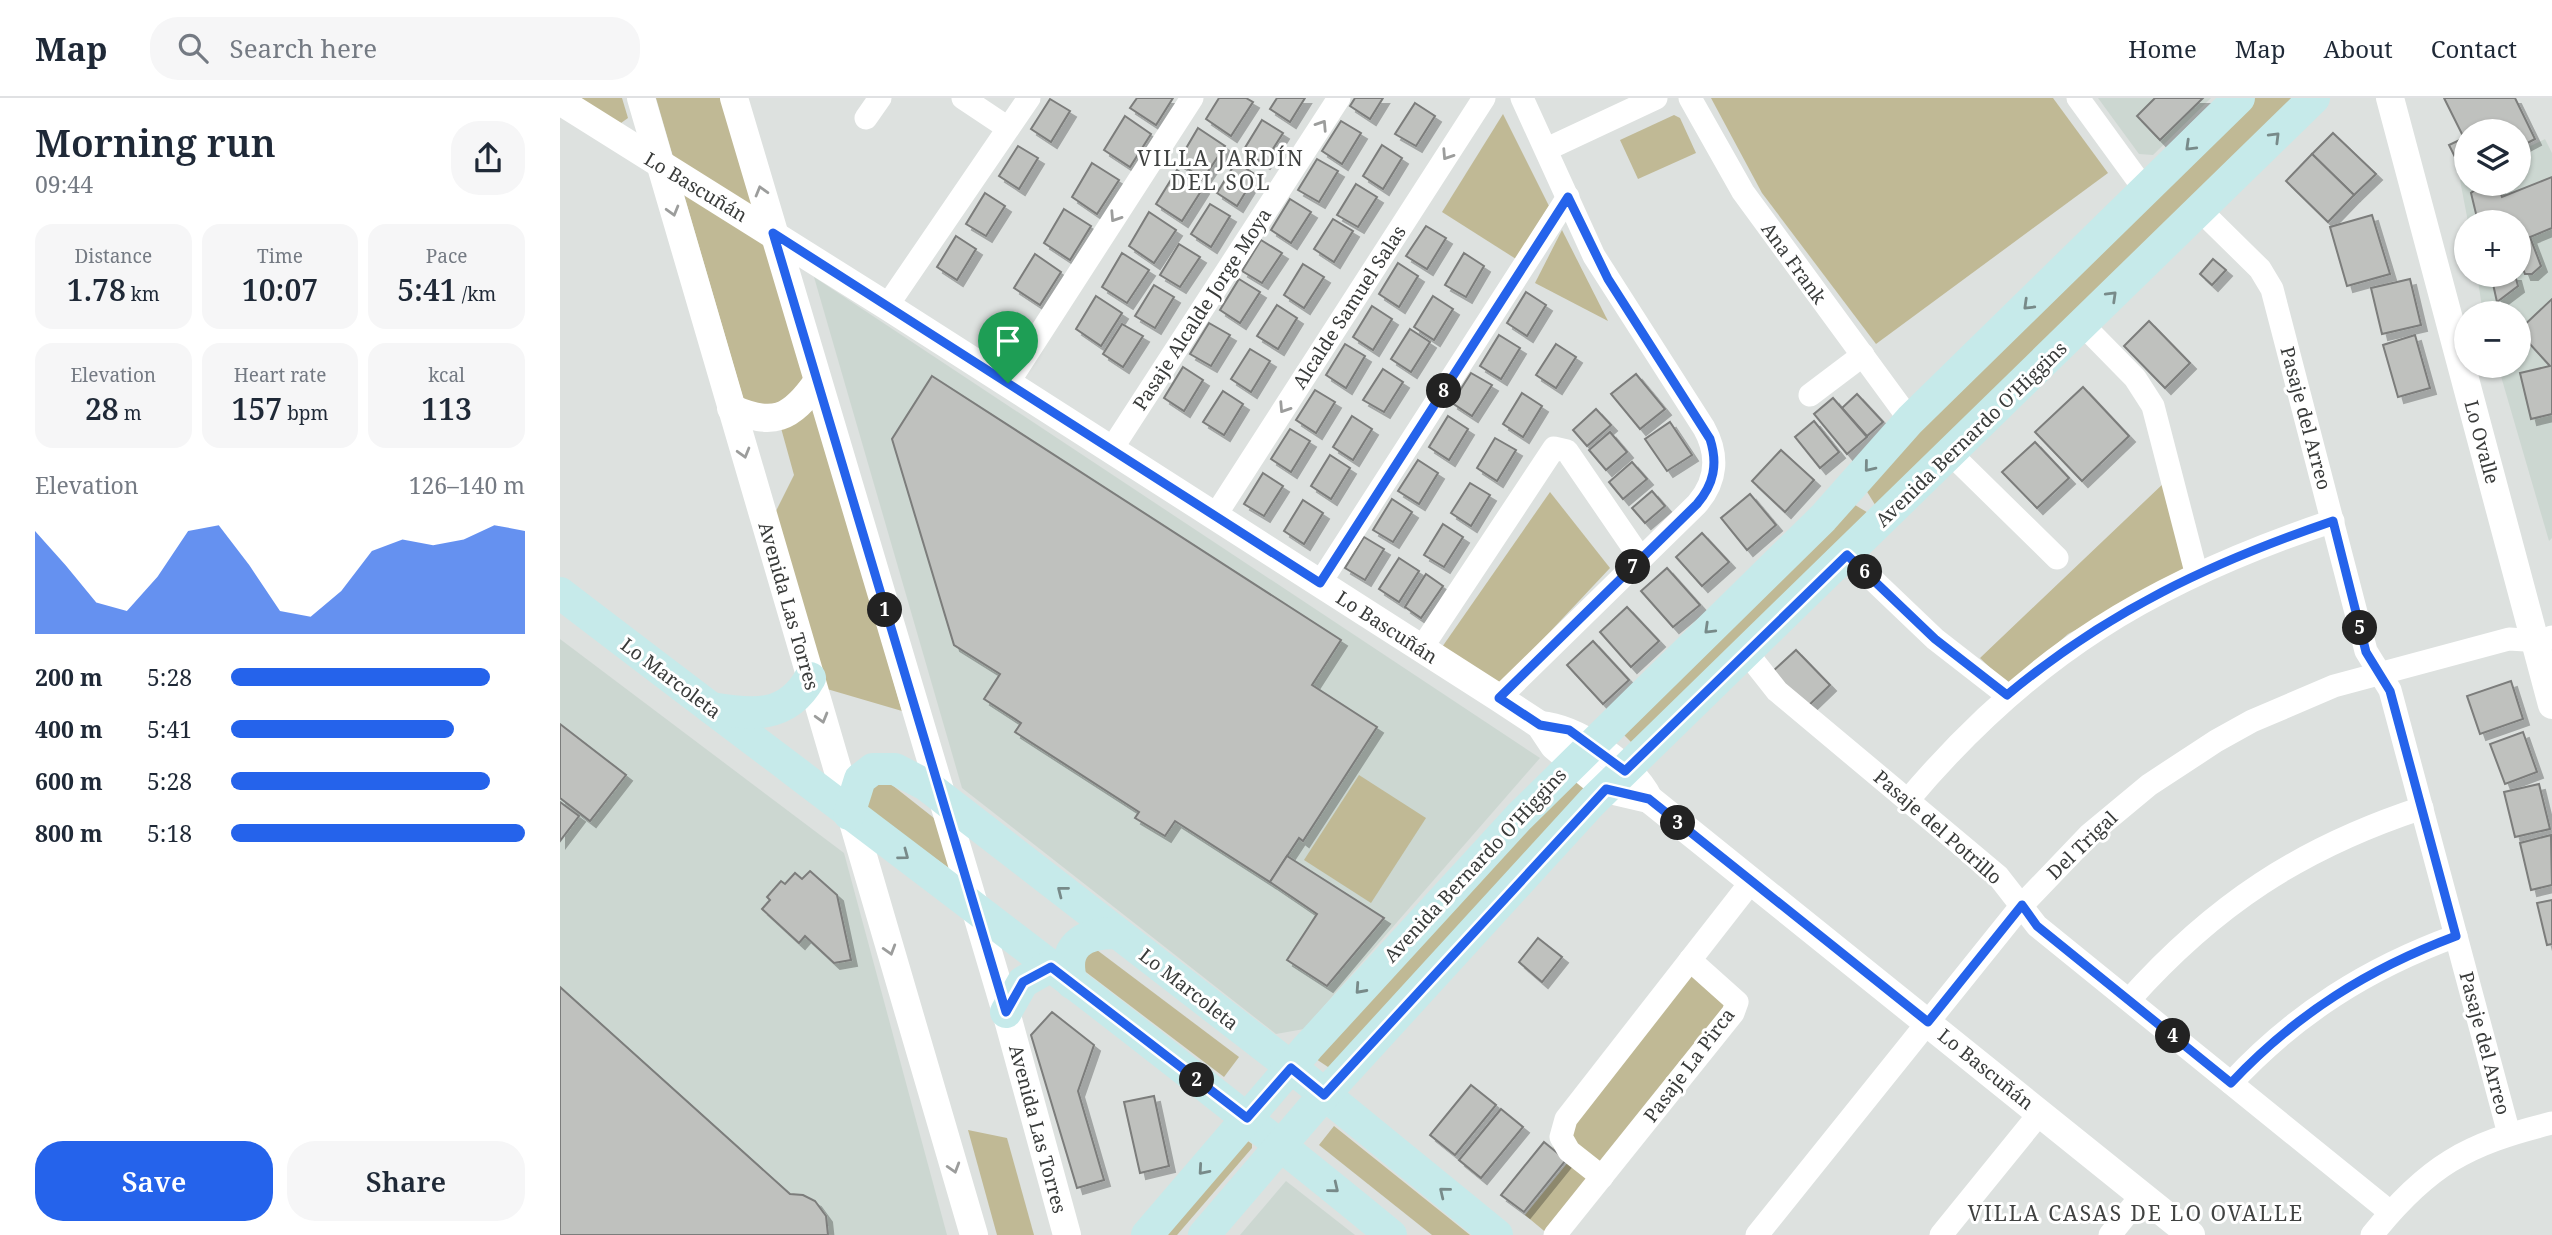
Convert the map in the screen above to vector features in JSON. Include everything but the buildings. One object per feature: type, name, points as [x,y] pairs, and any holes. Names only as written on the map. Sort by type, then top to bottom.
[{"type":"main road","name":"Avenida Bernardo O'Higgins","points":[[1147,1235],[1454,885],[1582,752],[1824,518],[1910,420],[2239,98]]},
{"type":"main road","name":"Avenida Bernardo O'Higgins","points":[[1204,1235],[1324,1095],[1615,780],[2314,98]]},
{"type":"main road","name":"Lo Marcoleta","points":[[560,593],[976,908],[1247,1118],[1391,1235]]},
{"type":"main road","points":[[710,708],[745,714],[785,706],[800,696],[810,678]]},
{"type":"main road","name":"Lo Marcoleta","points":[[781,762],[838,774],[895,769],[915,778],[1291,1068],[1497,1235]]},
{"type":"main road","points":[[849,814],[858,784],[869,770]]},
{"type":"main road","points":[[1006,1012],[1023,982],[1061,975],[1081,940],[1093,933],[1115,933]]},
{"type":"street","name":"Avenida Las Torres","points":[[640,98],[974,1235]]},
{"type":"street","name":"Avenida Las Torres","points":[[734,98],[976,908],[1067,1235]]},
{"type":"street","points":[[866,118],[880,98]]},
{"type":"street","points":[[963,98],[1008,128]]},
{"type":"street","points":[[887,306],[1029,98]]},
{"type":"street","points":[[1008,383],[1192,98]]},
{"type":"street","name":"Pasaje Alcalde Jorge Moya","points":[[1111,450],[1339,98]]},
{"type":"street","name":"Alcalde Samuel Salas","points":[[1215,516],[1484,98]]},
{"type":"street","points":[[1499,698],[1704,496],[1713,477],[1715,464],[1710,439],[1608,279],[1522,98]]},
{"type":"street","points":[[1547,149],[1656,98]]},
{"type":"street","name":"Ana Frank","points":[[1690,98],[1743,192],[1910,420]]},
{"type":"street","points":[[2078,98],[2146,190]]},
{"type":"street","name":"Lo Ovalle","points":[[2390,98],[2543,639],[2552,705]]},
{"type":"street","name":"Lo Bascuñán","points":[[560,101],[660,166],[773,233],[1540,725],[1569,730],[1582,752],[1615,780],[1643,786],[1649,799],[2191,1235]]},
{"type":"street","points":[[1320,583],[1568,197]]},
{"type":"street","name":"Pasaje del Arreo","points":[[2200,210],[2260,269],[2272,289],[2366,652],[2390,691],[2509,1134]]},
{"type":"street","points":[[2083,325],[2143,386],[2153,406],[2196,572]]},
{"type":"street","points":[[1810,395],[1863,355]]},
{"type":"street","points":[[731,408],[756,418],[782,416],[795,408],[817,382]]},
{"type":"street","points":[[1421,649],[1547,454],[1558,447],[1570,455],[1641,559]]},
{"type":"street","points":[[1951,454],[2057,558]]},
{"type":"street","points":[[1908,800],[1960,741],[2007,695],[2090,634],[2196,572],[2333,521]]},
{"type":"street","points":[[1847,555],[1935,639],[2007,695]]},
{"type":"street","name":"Del Trigal","points":[[1757,1235],[2022,905],[2090,834],[2180,764],[2216,741],[2290,704],[2379,672],[2509,639],[2543,639]]},
{"type":"street","name":"Pasaje del Potrillo","points":[[1747,653],[1777,691],[1998,876],[2037,926],[2390,1212]]},
{"type":"street","points":[[2129,1000],[2205,924],[2260,882],[2343,837],[2422,808]]},
{"type":"street","points":[[1602,1177],[1569,1151],[1561,1137],[1566,1119],[1751,882]]},
{"type":"street","points":[[2231,1083],[2282,1033],[2325,999],[2383,966],[2456,936]]},
{"type":"street","name":"Pasaje La Pirca","points":[[1555,1235],[1732,1013],[1737,1002],[1690,960]]},
{"type":"street","points":[[1941,1235],[2039,1113]]},
{"type":"street","points":[[2372,1235],[2407,1193],[2448,1161],[2509,1134],[2552,1123]]},
{"type":"street","points":[[2109,1235],[2142,1195]]},
{"type":"shaded area","points":[[571,98],[622,98],[628,118],[621,123]]},
{"type":"shaded area","points":[[656,98],[724,98],[808,384],[796,401],[746,408]]},
{"type":"shaded area","points":[[1711,98],[2053,98],[2108,173],[1876,344],[1762,193]]},
{"type":"shaded area","points":[[2098,98],[2211,98],[2153,155],[2139,154]]},
{"type":"shaded area","points":[[2252,98],[2293,98],[1877,508],[1866,490],[1910,437]]},
{"type":"shaded area","points":[[1503,114],[1549,206],[1516,259],[1442,212]]},
{"type":"shaded area","points":[[1674,115],[1680,118],[1696,153],[1638,179],[1620,140]]},
{"type":"shaded area","points":[[2545,139],[2552,153],[2552,538],[2549,541],[2501,378],[2531,378],[2531,301],[2481,301],[2479,287],[2531,287],[2531,210],[2466,210],[2463,196],[2531,196],[2531,146]]},
{"type":"shaded area","points":[[1562,230],[1608,321],[1535,283]]},
{"type":"shaded area","points":[[814,277],[1540,758],[1304,1029],[1276,1034],[962,788]]},
{"type":"shaded area","points":[[814,406],[902,711],[827,689],[775,513],[794,475],[781,428]]},
{"type":"shaded area","points":[[2166,481],[2188,571],[2068,634],[2009,686],[1980,658]]},
{"type":"shaded area","points":[[1550,492],[1610,568],[1501,684],[1440,650]]},
{"type":"shaded area","points":[[1850,502],[1870,514],[1632,743],[1619,730]]},
{"type":"shaded area","points":[[560,639],[844,853],[947,1235],[560,1235]]},
{"type":"shaded area","points":[[1571,774],[1591,784],[1331,1069],[1313,1057]]},
{"type":"shaded area","points":[[1359,775],[1426,818],[1371,903],[1304,860]]},
{"type":"shaded area","points":[[865,783],[892,785],[939,822],[949,868],[871,813],[865,804]]},
{"type":"shaded area","points":[[1093,947],[1239,1057],[1224,1077],[1078,966]]},
{"type":"shaded area","points":[[1693,972],[1734,1005],[1549,1235],[1525,1215],[1569,1161],[1553,1147]]},
{"type":"shaded area","points":[[1334,1126],[1470,1235],[1432,1235],[1319,1145]]},
{"type":"shaded area","points":[[968,1130],[1007,1138],[1034,1235],[997,1235]]},
{"type":"shaded area","points":[[1245,1139],[1252,1144],[1252,1148],[1177,1235],[1163,1235]]},
{"type":"shaded area","points":[[1286,1181],[1355,1235],[1240,1235]]},
{"type":"district","name":"VILLA JARDÍN DEL SOL","points":[[1221,170]]},
{"type":"district","name":"VILLA CASAS DE LO OVALLE","points":[[2136,1213]]},
{"type":"route","points":[[1568,197],[1594,256],[1704,428],[1714,452],[1715,464],[1710,487],[1697,504],[1499,698],[1540,725],[1569,730],[1591,743],[1625,771],[1847,555],[1935,639],[2007,695],[2058,656],[2158,592],[2228,558],[2333,521],[2366,652],[2390,691],[2456,936],[2383,966],[2325,999],[2282,1033],[2231,1083],[2037,926],[2022,905],[1928,1022],[1649,799],[1606,789],[1517,882],[1324,1095],[1291,1068],[1247,1118],[1051,967],[1037,972],[1023,982],[1006,1012],[773,233],[1008,383],[1320,583],[1568,197]]}]
